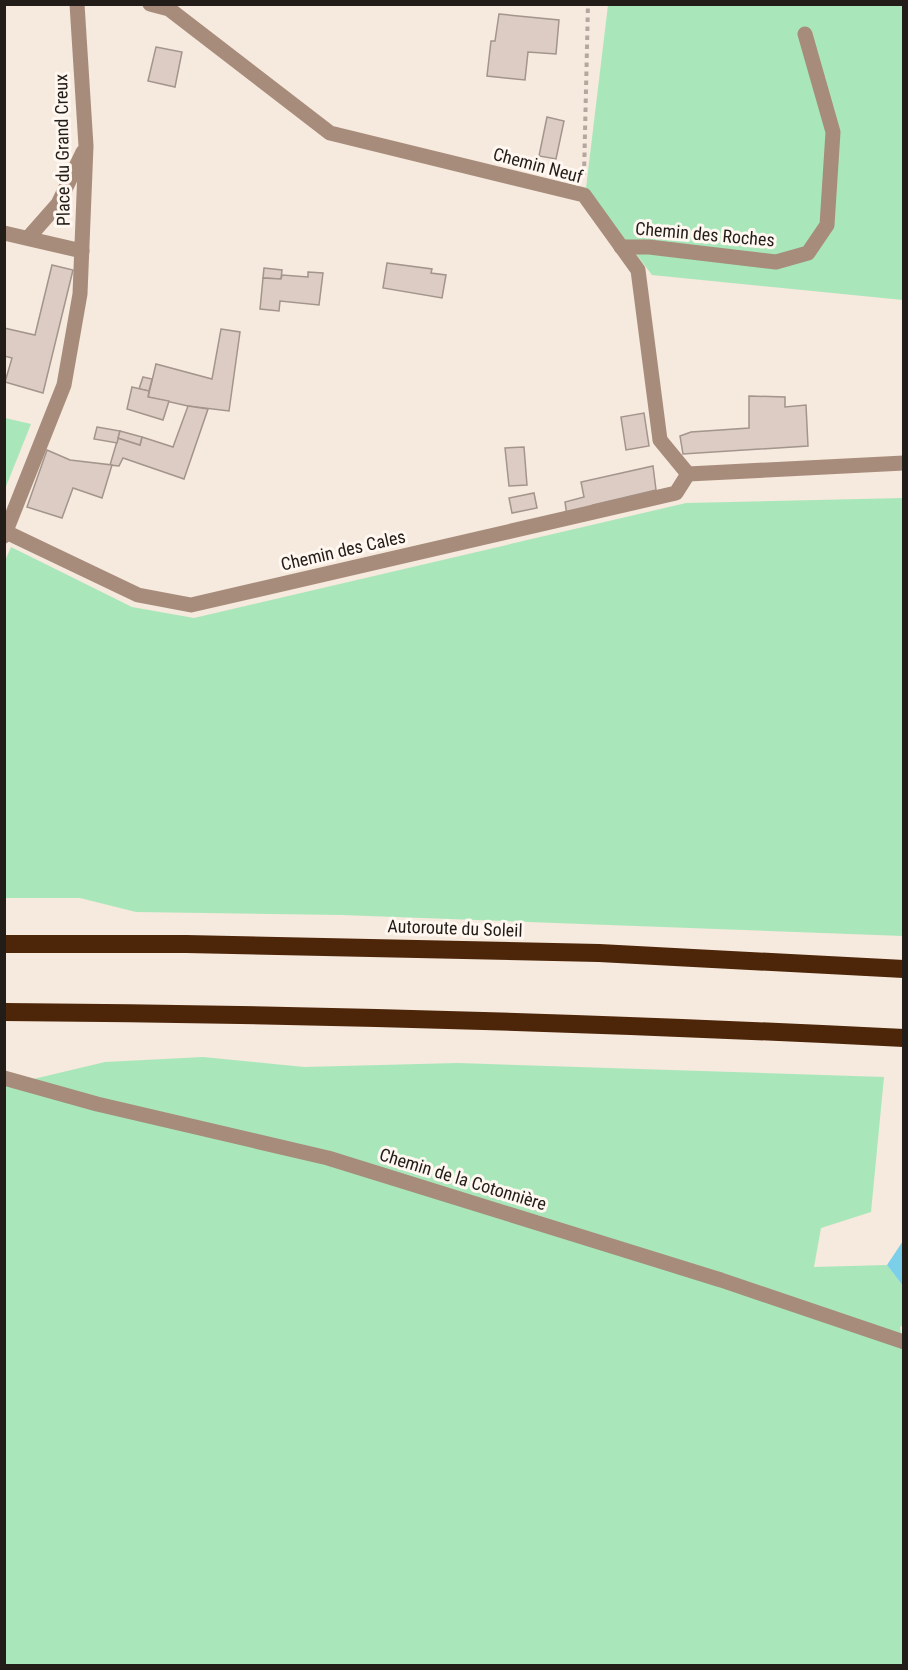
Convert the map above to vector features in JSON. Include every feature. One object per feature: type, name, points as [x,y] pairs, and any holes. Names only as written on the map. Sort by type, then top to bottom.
[{"type":"highway","name":"Autoroute du Soleil","points":[[4,944],[186,944],[531,951],[903,969]]},
{"type":"highway","points":[[4,1012],[605,1023],[903,1038]]},
{"type":"street","name":"Place du Grand Creux","points":[[4,233],[82,251],[86,146],[77,4]]},
{"type":"street","name":"Chemin Neuf","points":[[150,4],[169,9],[330,133],[584,195],[638,270],[660,440],[688,474]]},
{"type":"street","name":"Chemin des Roches","points":[[621,247],[649,247],[776,262],[808,253],[827,225],[833,132],[805,34]]},
{"type":"street","points":[[28,238],[58,204],[86,146]]},
{"type":"street","points":[[5,534],[64,385],[80,294],[82,251]]},
{"type":"street","points":[[688,474],[903,463]]},
{"type":"street","name":"Chemin des Cales","points":[[5,534],[138,595],[191,605],[676,493],[688,474]]},
{"type":"street","name":"Chemin de la Cotonnière","points":[[4,1078],[97,1104],[328,1158],[722,1280],[903,1342]]},
{"type":"path","points":[[584,195],[588,4]]},
{"type":"green space","points":[[608,5],[903,5],[903,300],[652,275],[586,188]]},
{"type":"green space","points":[[4,418],[31,424],[5,489]]},
{"type":"green space","points":[[903,498],[903,936],[342,915],[136,912],[80,898],[5,898],[4,563],[11,547],[132,607],[194,618],[686,503]]},
{"type":"green space","points":[[203,1057],[304,1067],[458,1063],[884,1077],[871,1212],[821,1228],[814,1267],[887,1265],[903,1286],[903,1325],[900,1327],[904,1353],[903,1665],[5,1665],[4,1086],[105,1062]]},
{"type":"water","points":[[903,1241],[903,1286],[887,1265]]},
{"type":"building","points":[[499,14],[559,20],[556,54],[528,52],[525,80],[487,76],[491,41],[495,41]]},
{"type":"building","points":[[156,47],[182,52],[175,87],[148,81]]},
{"type":"building","points":[[547,117],[564,121],[556,159],[539,156]]},
{"type":"building","points":[[387,263],[432,269],[431,273],[446,275],[442,298],[383,288]]},
{"type":"building","points":[[52,265],[73,270],[43,393],[5,382],[12,358],[4,356],[4,328],[35,335]]},
{"type":"building","points":[[264,268],[282,270],[281,279],[263,278]]},
{"type":"building","points":[[308,272],[323,273],[319,305],[280,301],[279,311],[260,309],[263,278],[281,279],[282,275],[308,277]]},
{"type":"building","points":[[221,329],[240,332],[229,411],[188,406],[148,397],[156,364],[212,379]]},
{"type":"building","points":[[143,377],[152,379],[149,391],[139,389]]},
{"type":"building","points":[[132,387],[149,391],[148,397],[169,401],[163,420],[127,409]]},
{"type":"building","points":[[749,396],[785,397],[785,407],[806,405],[808,446],[683,454],[680,436],[691,432],[749,428]]},
{"type":"building","points":[[188,406],[208,409],[184,479],[123,458],[119,466],[110,465],[118,438],[140,445],[142,437],[173,447]]},
{"type":"building","points":[[644,413],[649,446],[626,450],[621,417]]},
{"type":"building","points":[[97,427],[120,431],[117,443],[94,439]]},
{"type":"building","points":[[120,431],[142,437],[140,445],[118,438]]},
{"type":"building","points":[[524,447],[527,485],[509,486],[505,448]]},
{"type":"building","points":[[47,450],[70,460],[112,465],[102,498],[73,488],[62,518],[27,507]]},
{"type":"building","points":[[653,466],[656,490],[593,505],[567,516],[565,502],[584,497],[581,482]]},
{"type":"building","points":[[534,493],[537,508],[512,513],[509,498]]}]
